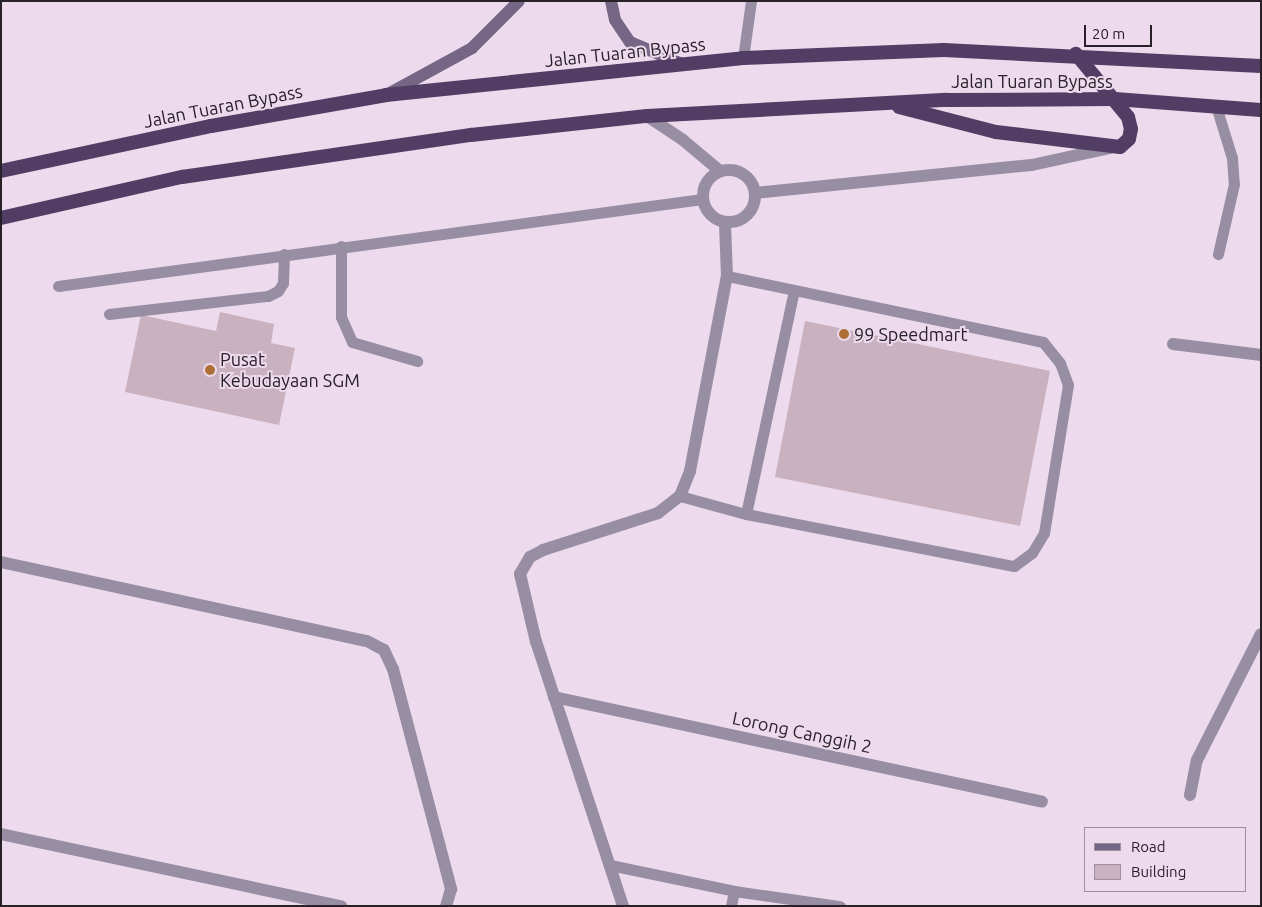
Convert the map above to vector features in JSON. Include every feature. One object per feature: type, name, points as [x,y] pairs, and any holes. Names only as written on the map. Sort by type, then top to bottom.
[{"type":"highway","name":"Jalan Tuaran Bypass","points":[[1,171],[211,126],[386,95],[743,58],[944,50],[1076,54],[1261,66]]},
{"type":"highway","points":[[883,103],[996,132],[1110,148],[1124,143],[1131,129],[1128,117],[1076,54]]},
{"type":"highway","name":"Jalan Tuaran Bypass","points":[[1,218],[182,177],[471,135],[647,116],[947,100],[1115,100],[1261,110]]},
{"type":"main road","points":[[386,95],[472,48],[519,1]]},
{"type":"main road","points":[[611,1],[615,20],[630,42],[684,65]]},
{"type":"street","points":[[647,116],[683,140],[720,171]]},
{"type":"street","points":[[755,194],[1032,166],[1110,148]]},
{"type":"street","points":[[727,169],[743,174],[755,194],[747,215],[741,220],[725,223],[710,215],[702,199],[706,182],[720,171],[727,169]]},
{"type":"street","points":[[622,906],[554,697],[521,588],[520,574],[524,565],[542,550],[658,513],[680,496],[690,471],[727,276],[725,223]]},
{"type":"street","points":[[1173,344],[1261,355]]},
{"type":"street","points":[[1,562],[367,641],[384,650],[393,669],[451,888],[446,906]]},
{"type":"street","points":[[1190,795],[1197,760],[1261,634]]},
{"type":"street","name":"Lorong Canggih 2","points":[[554,697],[1042,802]]},
{"type":"street","points":[[1,834],[341,906]]},
{"type":"lane","points":[[743,58],[751,1]]},
{"type":"lane","points":[[1216,106],[1232,158],[1234,184],[1218,254]]},
{"type":"lane","points":[[58,286],[341,246],[702,199]]},
{"type":"lane","points":[[341,246],[341,317],[352,342],[418,360]]},
{"type":"lane","points":[[109,314],[268,296],[278,291],[283,283],[284,254]]},
{"type":"lane","points":[[680,496],[746,514],[1014,566],[1032,553],[1044,533],[1068,385],[1060,363],[1043,342],[727,276]]},
{"type":"lane","points":[[746,514],[794,291]]},
{"type":"lane","points":[[610,865],[734,891],[840,906]]},
{"type":"lane","points":[[731,906],[734,891]]},
{"type":"building","name":"Pusat Kebudayaan SGM","points":[[220,312],[274,324],[271,343],[295,348],[279,425],[125,392],[141,315],[216,331]]},
{"type":"building","points":[[805,321],[1050,371],[1020,526],[775,477]]},
{"type":"place","name":"99 Speedmart","points":[[844,334]]},
{"type":"place","name":"Pusat Kebudayaan SGM","points":[[210,370]]}]
